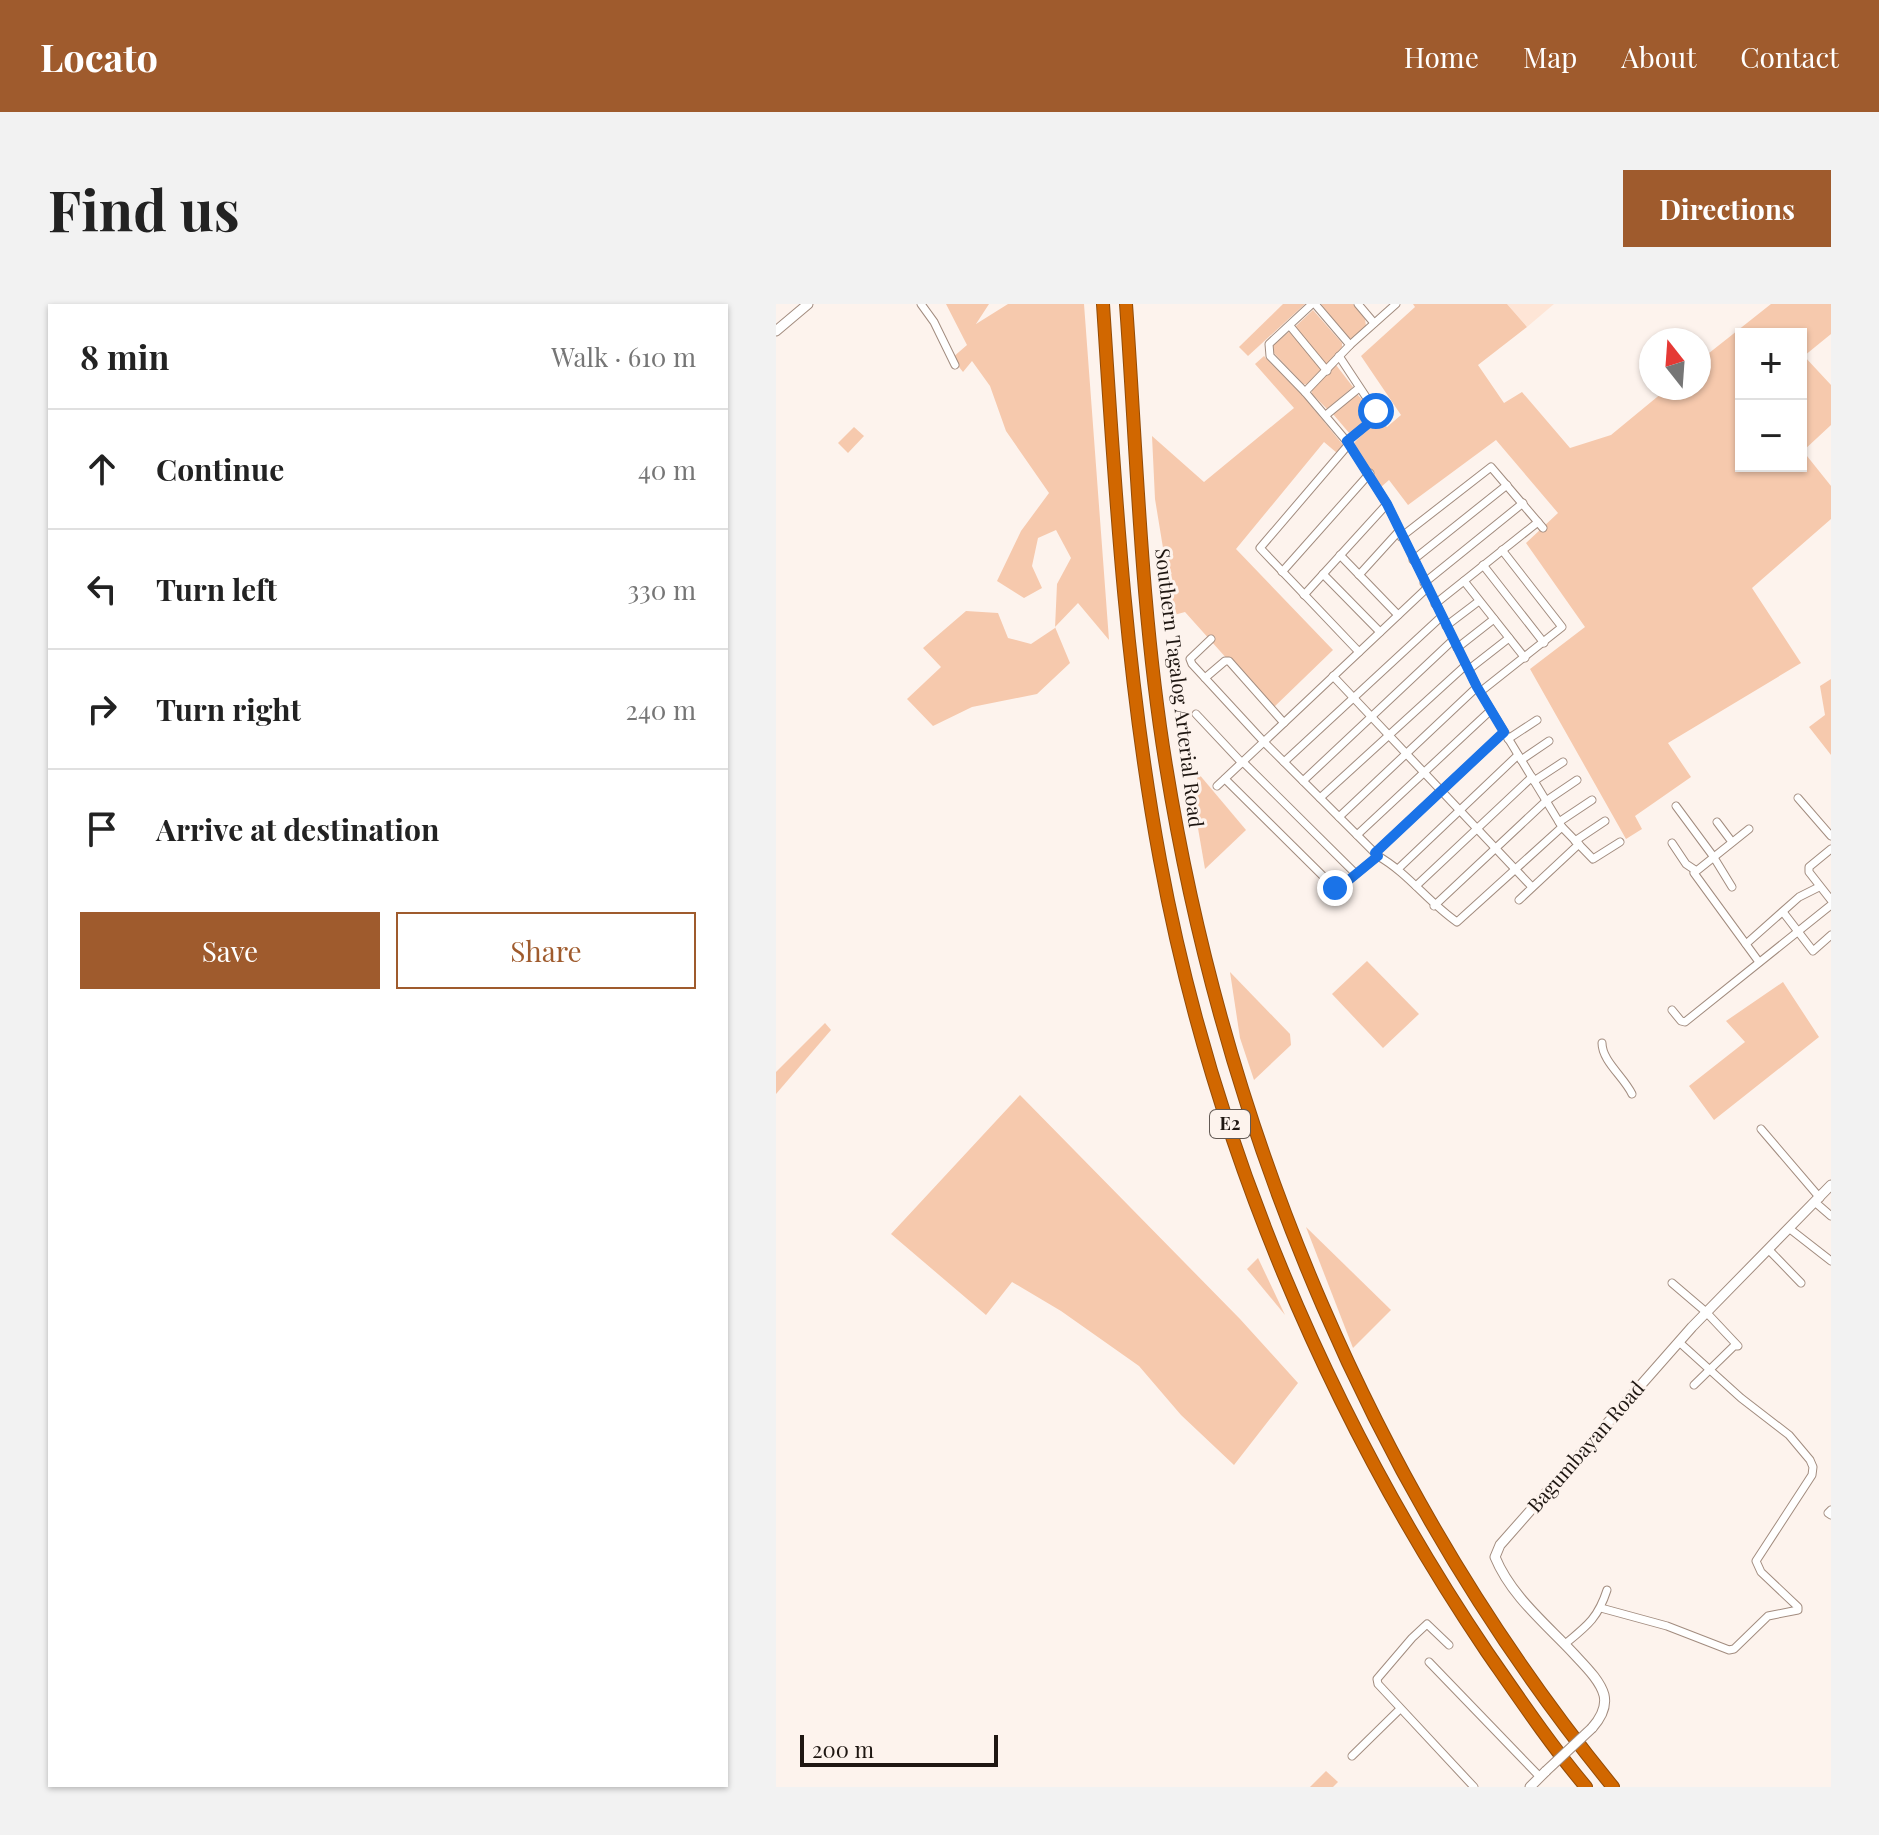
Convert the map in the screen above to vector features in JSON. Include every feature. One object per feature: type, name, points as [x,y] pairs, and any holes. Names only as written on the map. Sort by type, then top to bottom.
[{"type":"highway","points":[[1095,304],[1108,380]]},
{"type":"highway","name":"Southern Tagalog Arterial Road","points":[[1103,304],[1119,540],[1130,649],[1160,860],[1180,957],[1211,1068],[1250,1186],[1330,1378],[1414,1537],[1520,1700],[1586,1787]]},
{"type":"highway","name":"Southern Tagalog Arterial Road","points":[[1128,304],[1141,539],[1165,761],[1181,855],[1232,1062],[1272,1183],[1307,1272],[1392,1452],[1480,1603],[1562,1721],[1613,1787]]},
{"type":"street","points":[[776,331],[808,304]]},
{"type":"street","points":[[921,304],[934,322],[955,365]]},
{"type":"street","points":[[1350,345],[1314,304],[1269,344],[1268,353],[1326,415],[1370,473],[1478,689],[1560,824],[1593,859],[1620,842]]},
{"type":"street","points":[[1358,304],[1374,323]]},
{"type":"street","points":[[1305,392],[1350,345],[1396,304]]},
{"type":"street","points":[[1290,326],[1327,371]]},
{"type":"street","points":[[1339,356],[1376,414],[1348,442],[1261,544],[1261,551],[1359,652]]},
{"type":"street","points":[[1326,415],[1359,388]]},
{"type":"street","points":[[1359,575],[1400,534],[1489,467],[1494,468],[1541,525],[1502,550],[1435,604]]},
{"type":"street","points":[[1282,572],[1370,473]]},
{"type":"street","points":[[1413,560],[1507,485]]},
{"type":"street","points":[[1217,786],[1426,585],[1523,503]]},
{"type":"street","points":[[1304,595],[1387,504]]},
{"type":"street","points":[[1339,817],[1478,689],[1561,630],[1562,625],[1502,550]]},
{"type":"street","points":[[1340,555],[1398,615]]},
{"type":"street","points":[[1483,565],[1544,643]]},
{"type":"street","points":[[1323,574],[1380,632]]},
{"type":"street","points":[[1464,581],[1525,658]]},
{"type":"street","points":[[1446,626],[1479,601]]},
{"type":"street","points":[[1284,762],[1441,617]]},
{"type":"street","points":[[1303,781],[1455,644],[1494,619]]},
{"type":"street","points":[[1320,798],[1467,667],[1509,638]]},
{"type":"street","points":[[1211,639],[1190,659],[1192,664],[1264,742],[1376,854],[1399,868],[1434,906],[1457,922],[1560,824],[1592,800]]},
{"type":"street","points":[[1205,678],[1229,661],[1284,723]]},
{"type":"street","points":[[1333,676],[1532,887]]},
{"type":"street","points":[[1357,835],[1491,710]]},
{"type":"street","points":[[1196,714],[1356,874]]},
{"type":"street","points":[[1225,779],[1335,888],[1339,888],[1441,791],[1506,736],[1537,720]]},
{"type":"street","points":[[1399,868],[1520,757],[1549,741]]},
{"type":"street","points":[[1416,886],[1533,779],[1563,762]]},
{"type":"street","points":[[1434,906],[1546,801],[1577,780]]},
{"type":"street","points":[[1798,798],[1831,836]]},
{"type":"street","points":[[1676,806],[1732,887]]},
{"type":"street","points":[[1519,900],[1577,842],[1605,821]]},
{"type":"street","points":[[1717,822],[1732,842]]},
{"type":"street","points":[[1695,870],[1749,829]]},
{"type":"street","points":[[1672,843],[1686,864],[1695,870],[1694,873],[1759,962]]},
{"type":"street","points":[[1672,1010],[1685,1022],[1831,903],[1809,872],[1809,867],[1831,849]]},
{"type":"street","points":[[1746,944],[1799,897],[1819,887]]},
{"type":"street","points":[[1783,912],[1813,951],[1831,935]]},
{"type":"street","points":[[1602,1043],[1602,1051],[1632,1094]]},
{"type":"street","points":[[1761,1129],[1831,1216]]},
{"type":"street","name":"Bagumbayan Road","points":[[1543,1774],[1600,1719],[1605,1704],[1604,1691],[1502,1575],[1495,1557],[1500,1545],[1706,1312],[1831,1185]]},
{"type":"street","points":[[1790,1229],[1831,1261]]},
{"type":"street","points":[[1769,1250],[1801,1283]]},
{"type":"street","points":[[1672,1283],[1706,1312],[1738,1346],[1734,1346],[1694,1385]]},
{"type":"street","points":[[1601,1608],[1667,1626],[1729,1650],[1734,1649],[1768,1616],[1798,1610],[1761,1572],[1756,1561],[1812,1475],[1813,1467],[1789,1435],[1679,1342]]},
{"type":"street","points":[[1565,1644],[1593,1620],[1607,1590]]},
{"type":"street","points":[[1449,1645],[1427,1624],[1377,1679],[1381,1689],[1474,1787]]},
{"type":"street","points":[[1429,1662],[1543,1774],[1530,1787]]},
{"type":"street","points":[[1352,1756],[1400,1709]]},
{"type":"shaded area","points":[[946,304],[989,304],[976,324],[1008,304],[1084,304],[1109,640],[1078,603],[1055,627],[1057,584],[1071,558],[1056,530],[1038,538],[1032,566],[1042,588],[1024,598],[997,581],[1021,531],[1049,493],[1006,431],[990,386],[972,361],[963,372],[952,358],[967,345]]},
{"type":"shaded area","points":[[1283,304],[1305,304],[1248,356],[1239,347]]},
{"type":"shaded area","points":[[1321,304],[1353,304],[1365,319],[1366,326],[1352,339],[1348,338]]},
{"type":"shaded area","points":[[1413,304],[1507,304],[1527,327],[1478,365],[1504,403],[1522,392],[1570,448],[1611,435],[1653,400],[1711,400],[1711,352],[1735,332],[1735,472],[1807,472],[1807,456],[1831,486],[1831,519],[1752,588],[1801,663],[1668,743],[1691,777],[1635,816],[1642,829],[1626,839],[1530,669],[1585,627],[1526,543],[1558,513],[1496,440],[1408,505],[1389,480],[1381,487],[1354,443],[1378,418],[1387,427],[1401,415],[1361,356],[1415,307]]},
{"type":"shaded area","points":[[1507,304],[1554,304],[1527,327]]},
{"type":"shaded area","points":[[1771,304],[1831,304],[1831,334],[1807,354],[1807,328],[1741,328]]},
{"type":"shaded area","points":[[1313,310],[1342,343],[1326,365],[1296,329]]},
{"type":"shaded area","points":[[1290,331],[1321,368],[1308,385],[1303,384],[1272,351],[1272,346]]},
{"type":"shaded area","points":[[1264,356],[1304,397],[1343,445],[1337,453],[1324,442],[1236,549],[1333,650],[1272,709],[1185,612],[1174,615],[1155,499],[1152,436],[1204,482],[1294,408],[1255,364]]},
{"type":"shaded area","points":[[1807,359],[1831,385],[1831,425],[1807,447]]},
{"type":"shaded area","points":[[1336,365],[1353,387],[1327,409],[1312,394],[1312,390]]},
{"type":"shaded area","points":[[1357,394],[1369,407],[1371,415],[1350,434],[1333,414]]},
{"type":"shaded area","points":[[854,427],[864,436],[848,453],[838,443]]},
{"type":"shaded area","points":[[966,611],[998,613],[1008,638],[1031,644],[1055,627],[1070,663],[1037,694],[972,707],[933,726],[907,699],[941,667],[923,648]]},
{"type":"shaded area","points":[[1831,679],[1831,755],[1809,727],[1825,715],[1820,686]]},
{"type":"shaded area","points":[[1198,773],[1246,830],[1205,869],[1194,805]]},
{"type":"shaded area","points":[[1367,961],[1419,1014],[1383,1048],[1332,994]]},
{"type":"shaded area","points":[[1230,972],[1290,1034],[1291,1045],[1254,1080],[1240,1038]]},
{"type":"shaded area","points":[[1783,982],[1819,1037],[1714,1120],[1689,1086],[1745,1042],[1726,1021]]},
{"type":"shaded area","points":[[825,1023],[831,1030],[776,1094],[776,1072]]},
{"type":"shaded area","points":[[1020,1095],[1240,1319],[1298,1383],[1234,1465],[1181,1415],[1139,1366],[1061,1311],[1012,1282],[986,1315],[891,1234]]},
{"type":"shaded area","points":[[1306,1227],[1391,1310],[1353,1348]]},
{"type":"shaded area","points":[[1258,1258],[1285,1315],[1247,1269]]},
{"type":"shaded area","points":[[1326,1771],[1338,1782],[1333,1787],[1310,1787]]},
{"type":"route","points":[[1335,888],[1378,856],[1375,853],[1504,732],[1477,687],[1387,504],[1347,441],[1375,418],[1376,411]]}]
